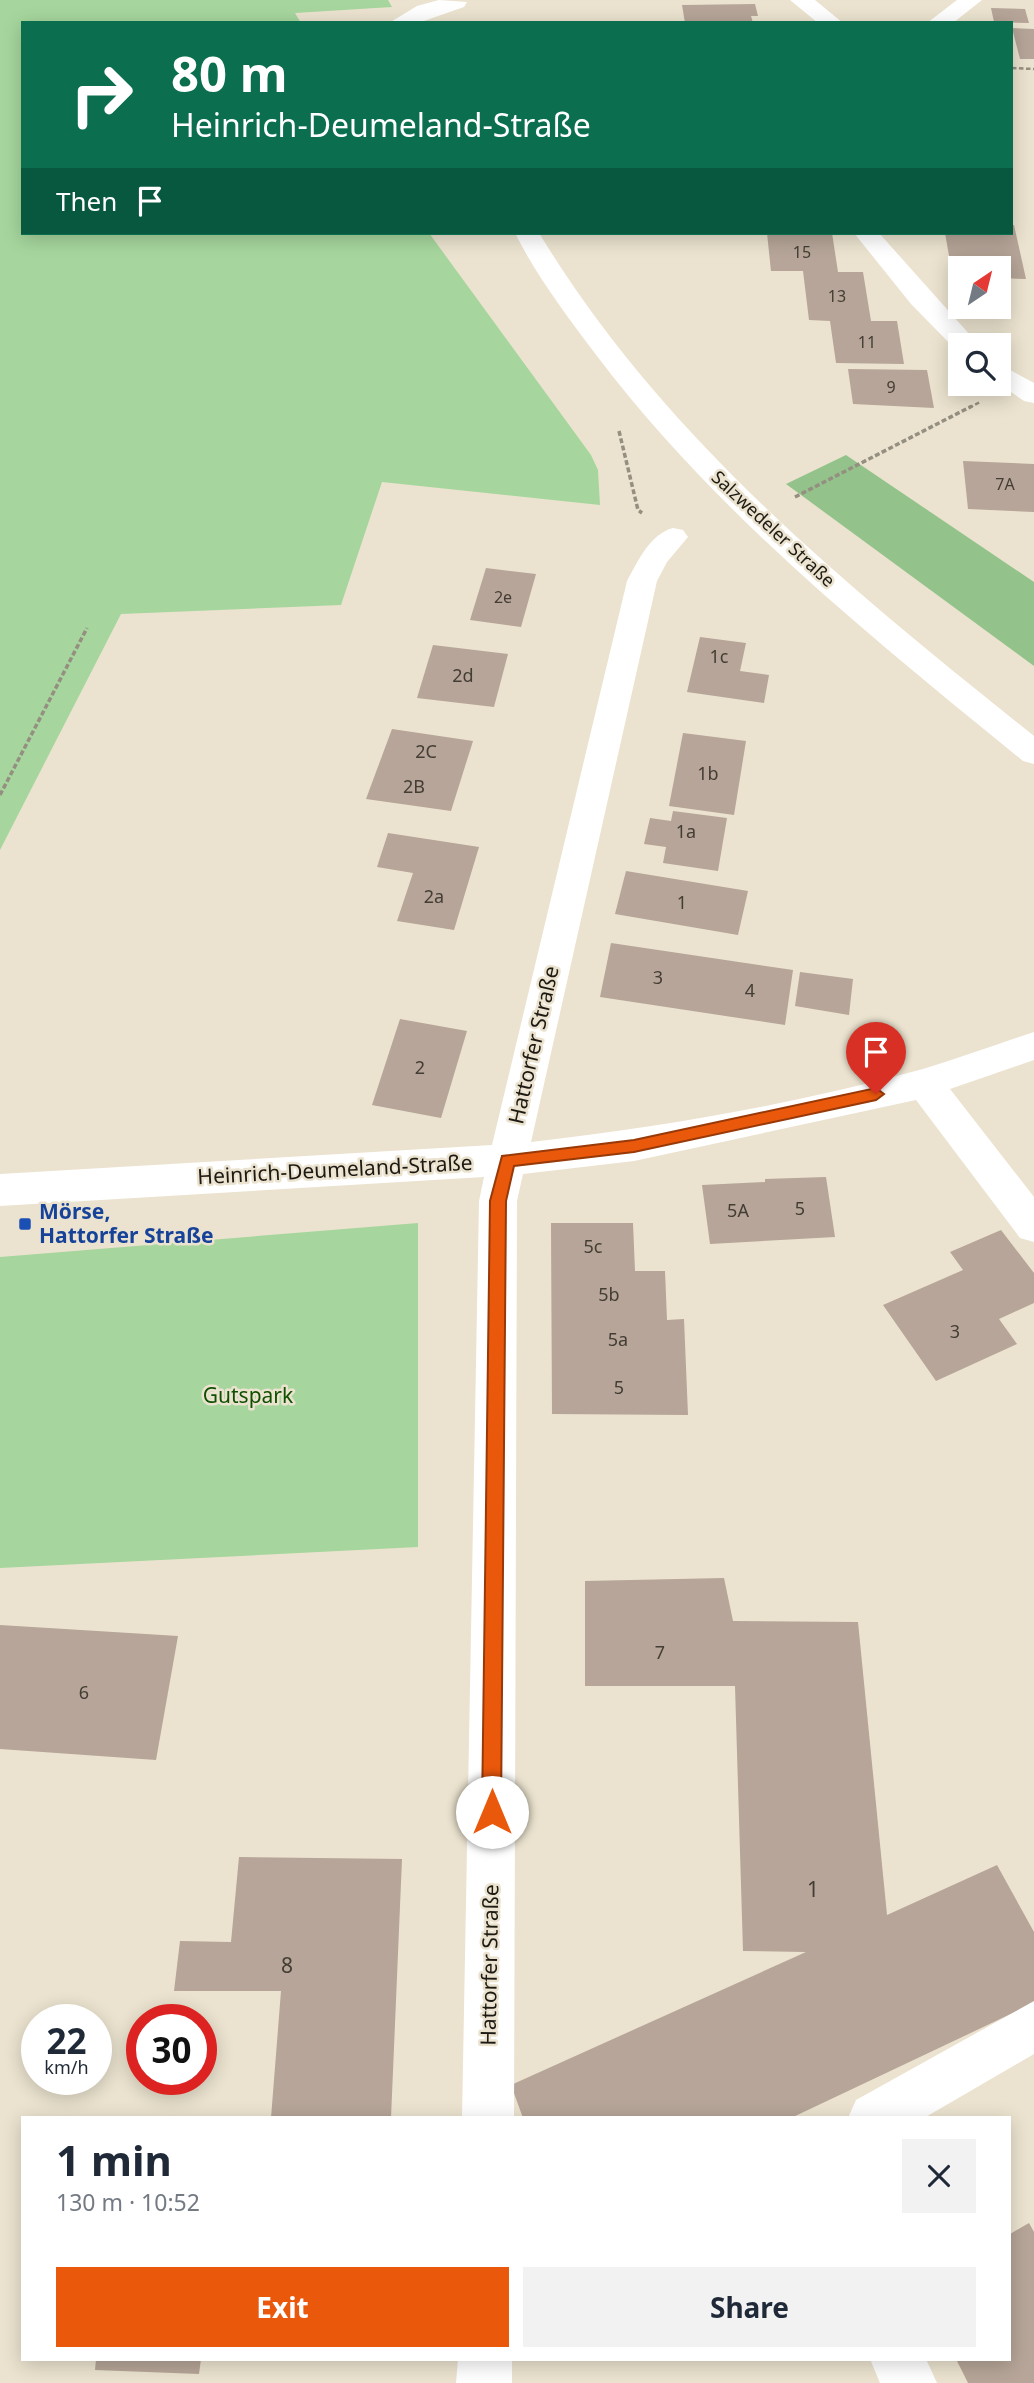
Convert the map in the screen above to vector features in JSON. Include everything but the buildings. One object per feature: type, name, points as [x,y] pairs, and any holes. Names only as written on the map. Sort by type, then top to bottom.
[{"type":"street","points":[[801,0],[828,21]]},
{"type":"street","points":[[941,21],[971,0]]},
{"type":"street","points":[[404,21],[425,11],[457,8]]},
{"type":"street","name":"Salzwedeler Straße","points":[[528,235],[562,292],[647,403],[755,517],[897,642],[1034,753]]},
{"type":"street","points":[[868,235],[920,298],[954,333]]},
{"type":"street","name":"Hattorfer Straße","points":[[488,2116],[498,1201],[642,582],[655,557],[673,537]]},
{"type":"street","name":"Heinrich-Deumeland-Straße","points":[[0,1190],[508,1160],[634,1146],[756,1122],[925,1083],[1034,1045]]},
{"type":"street","points":[[925,1083],[1034,1226]]},
{"type":"street","points":[[877,2116],[1034,2026]]},
{"type":"street","points":[[484,2383],[485,2361]]},
{"type":"street","points":[[898,2361],[909,2383]]},
{"type":"path","points":[[1013,68],[1034,69]]},
{"type":"path","points":[[755,517],[1016,384]]},
{"type":"path","points":[[0,795],[87,628]]},
{"type":"green space","points":[[0,0],[388,0],[392,7],[295,13],[300,21],[21,21],[21,235],[430,235],[591,455],[598,470],[600,505],[382,482],[341,605],[121,614],[0,850]]},
{"type":"green space","points":[[846,455],[1034,582],[1034,666],[786,484]]},
{"type":"green space","name":"Gutspark","points":[[418,1223],[418,1547],[0,1568],[0,1257]]},
{"type":"place","name":"Mörse, Hattorfer Straße","points":[[25,1224]]},
{"type":"route","points":[[492,1812],[498,1201],[508,1160],[634,1146],[756,1122],[876,1094]]}]
